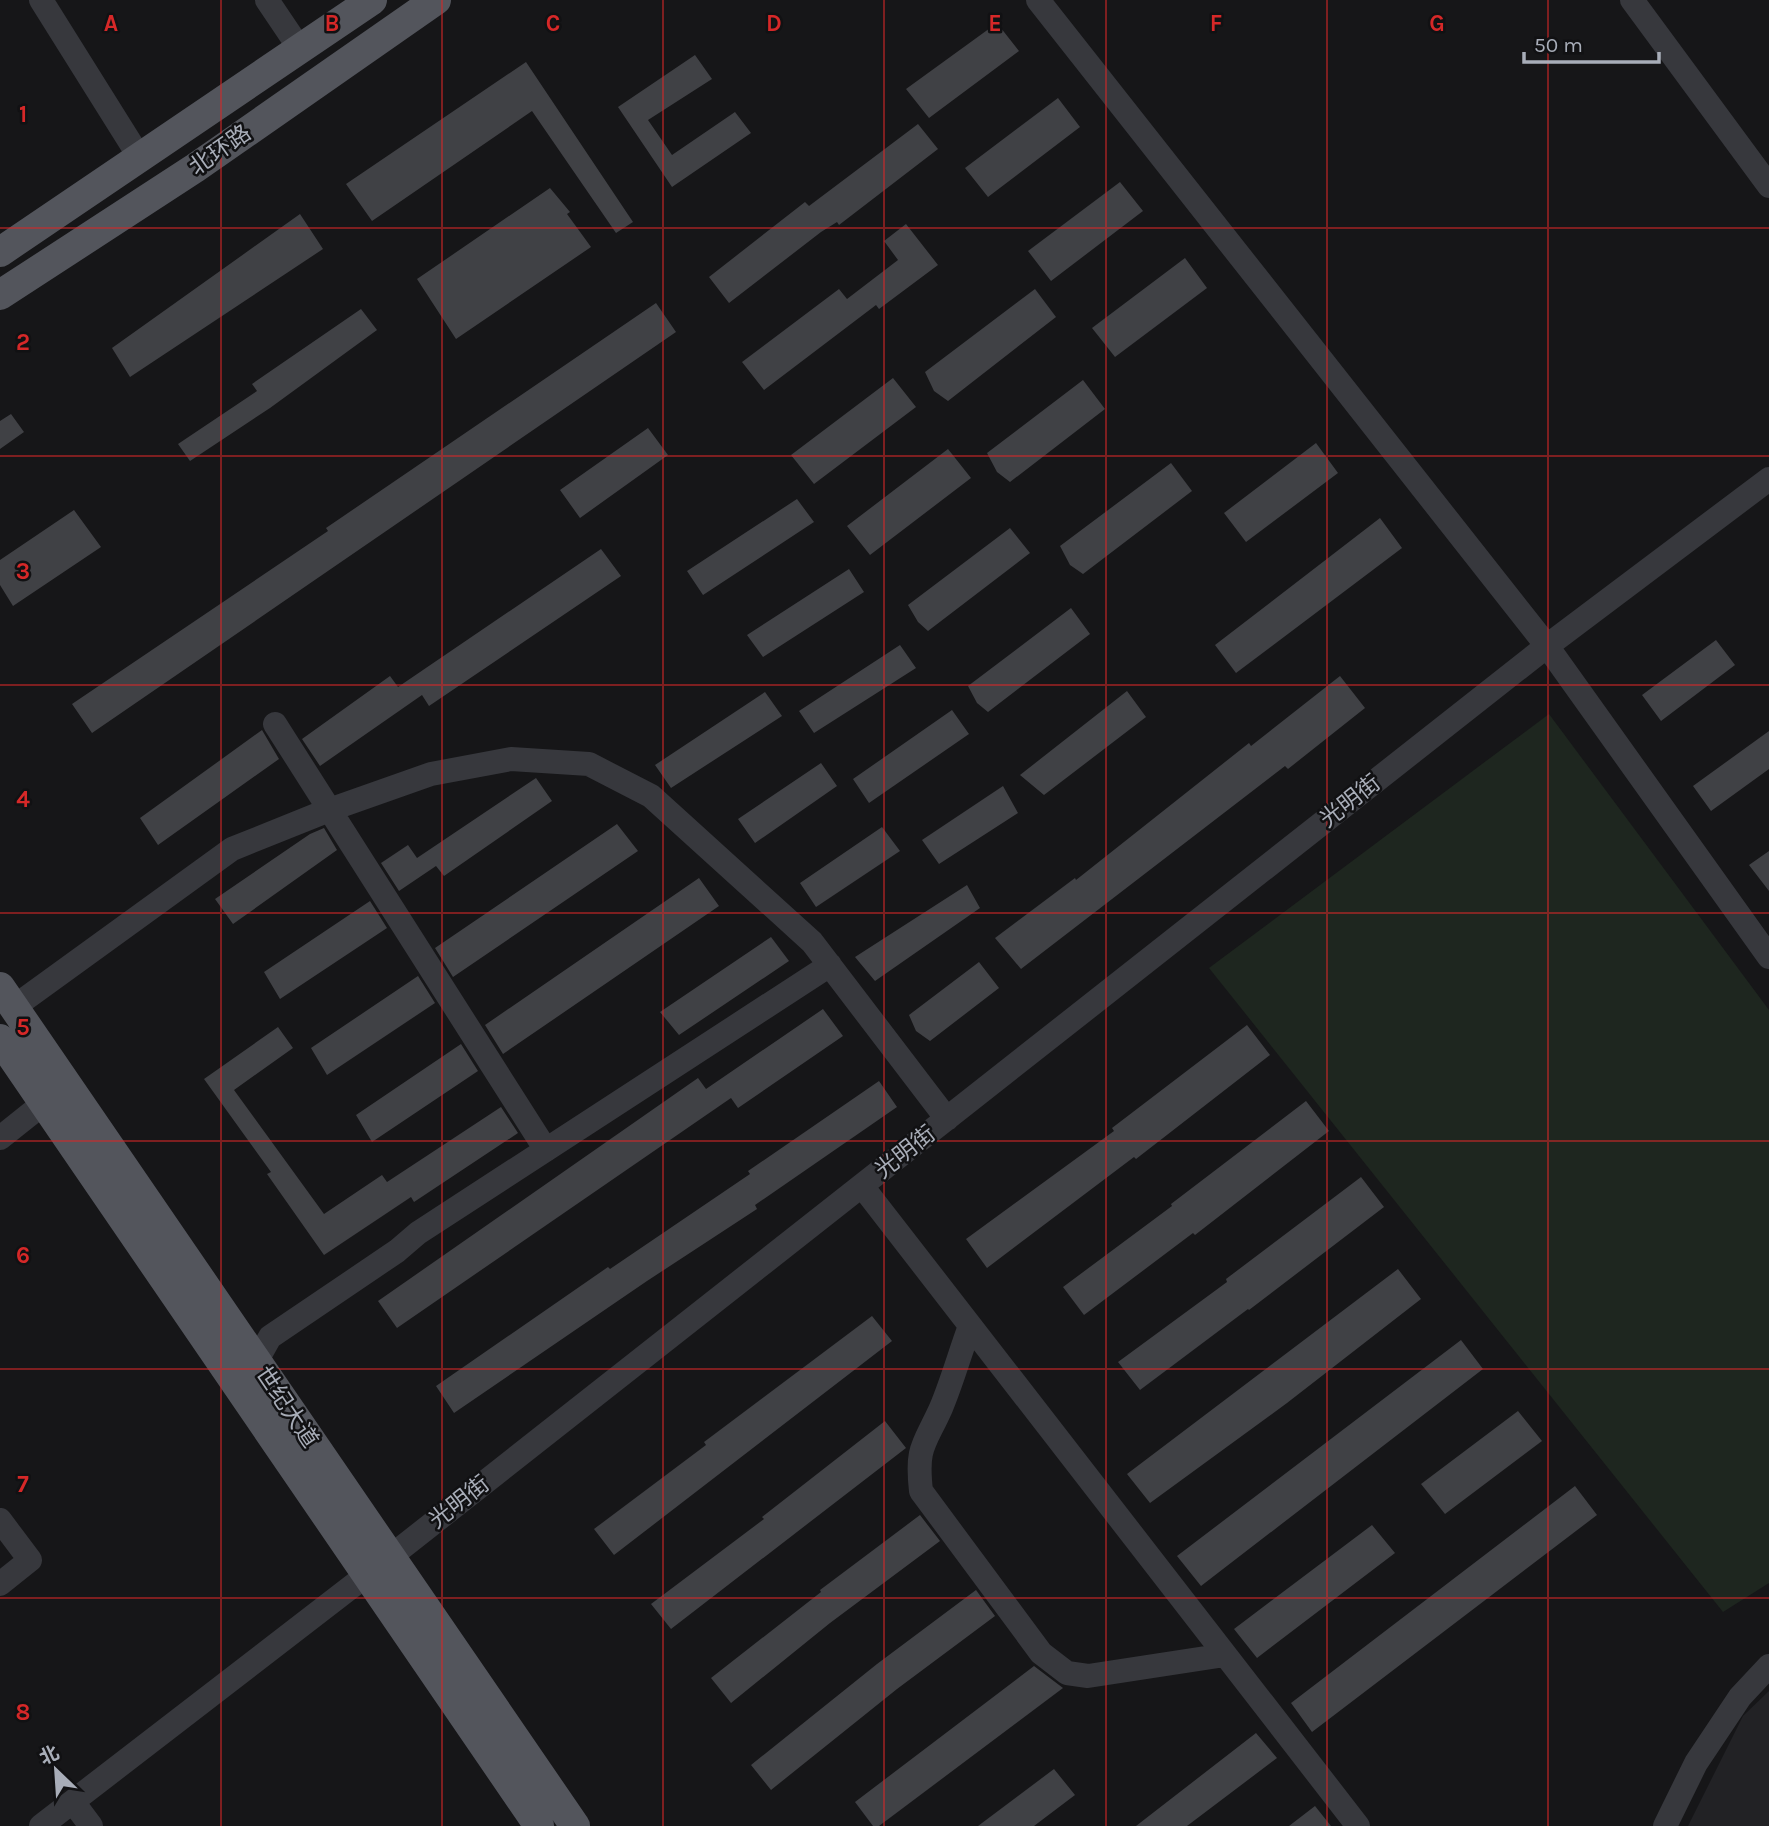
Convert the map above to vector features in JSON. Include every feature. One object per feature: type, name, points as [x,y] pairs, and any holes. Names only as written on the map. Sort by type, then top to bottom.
[{"type":"main road","name":"北环路","points":[[0,252],[372,0]]},
{"type":"main road","name":"北环路","points":[[0,295],[194,168],[436,0]]},
{"type":"main road","name":"世纪大道","points":[[7,997],[256,1362],[539,1826]]},
{"type":"main road","name":"世纪大道","points":[[0,1039],[234,1382],[378,1566],[575,1826]]},
{"type":"street","points":[[41,0],[140,158]]},
{"type":"street","points":[[267,0],[300,49]]},
{"type":"street","points":[[1038,0],[1547,646],[1769,957]]},
{"type":"street","points":[[1632,0],[1769,186]]},
{"type":"street","name":"光明街","points":[[41,1826],[378,1566],[1547,646],[1769,479]]},
{"type":"street","points":[[275,723],[546,1150]]},
{"type":"street","points":[[7,997],[232,849],[329,810],[431,774],[511,759],[589,764],[651,796],[812,942],[947,1119]]},
{"type":"street","points":[[234,1382],[256,1362],[270,1337],[397,1251],[418,1233],[830,965]]},
{"type":"street","points":[[0,1138],[44,1103]]},
{"type":"street","points":[[862,1186],[1357,1826]]},
{"type":"street","points":[[970,1326],[941,1409],[922,1444],[918,1465],[921,1491],[1041,1653],[1067,1673],[1088,1676],[1225,1655]]},
{"type":"street","points":[[0,1520],[30,1560],[0,1584]]},
{"type":"street","points":[[1665,1826],[1696,1763],[1740,1697],[1769,1666]]},
{"type":"street","points":[[73,1802],[91,1826]]},
{"type":"shaded area","points":[[1549,714],[1769,1010],[1769,1583],[1723,1612],[1209,968]]},
{"type":"shaded area","points":[[1769,1691],[1769,1826],[1688,1826],[1743,1716]]},
{"type":"building","points":[[997,23],[1019,51],[929,118],[906,89]]},
{"type":"building","points":[[695,55],[712,79],[648,120],[672,155],[735,112],[751,133],[672,187],[618,107]]},
{"type":"building","points":[[526,62],[633,222],[616,233],[532,111],[372,221],[346,184]]},
{"type":"building","points":[[1058,98],[1080,127],[988,197],[965,168]]},
{"type":"building","points":[[918,124],[938,149],[839,225],[837,222],[821,232],[729,303],[709,277],[805,202],[809,206]]},
{"type":"building","points":[[1120,182],[1143,211],[1051,281],[1028,251]]},
{"type":"building","points":[[550,188],[570,212],[567,214],[591,247],[456,339],[417,279]]},
{"type":"building","points":[[300,214],[323,249],[130,377],[112,348]]},
{"type":"building","points":[[906,224],[938,265],[879,309],[876,305],[764,390],[742,362],[839,289],[847,299],[898,260],[884,241]]},
{"type":"building","points":[[1185,258],[1207,288],[1115,357],[1092,328]]},
{"type":"building","points":[[1035,289],[1056,317],[948,401],[934,391],[925,372]]},
{"type":"building","points":[[656,303],[676,332],[92,733],[72,704],[328,531],[326,528]]},
{"type":"building","points":[[361,309],[377,330],[270,408],[190,461],[178,444],[257,391],[252,384]]},
{"type":"building","points":[[893,378],[916,407],[814,484],[791,455]]},
{"type":"building","points":[[1083,380],[1105,409],[1010,482],[997,472],[987,453]]},
{"type":"building","points":[[11,414],[24,432],[0,449],[0,421]]},
{"type":"building","points":[[648,428],[668,455],[580,518],[560,490]]},
{"type":"building","points":[[1316,443],[1338,473],[1246,542],[1224,513]]},
{"type":"building","points":[[948,449],[971,478],[870,555],[847,526]]},
{"type":"building","points":[[1171,463],[1192,491],[1083,574],[1070,565],[1060,546]]},
{"type":"building","points":[[797,499],[814,522],[703,595],[687,571]]},
{"type":"building","points":[[74,510],[101,547],[13,606],[0,585],[0,560]]},
{"type":"building","points":[[1380,518],[1402,548],[1236,673],[1215,645]]},
{"type":"building","points":[[1010,528],[1030,553],[928,631],[918,622],[908,605]]},
{"type":"building","points":[[601,549],[621,576],[429,706],[422,695],[320,766],[302,739],[390,676],[398,687]]},
{"type":"building","points":[[849,569],[864,592],[763,657],[747,635]]},
{"type":"building","points":[[1071,608],[1090,634],[988,712],[977,703],[968,686]]},
{"type":"building","points":[[1716,640],[1735,665],[1661,721],[1642,695]]},
{"type":"building","points":[[900,645],[916,668],[814,733],[799,711]]},
{"type":"building","points":[[1340,676],[1365,708],[1288,769],[1285,766],[1021,969],[995,938],[1075,878],[1076,880],[1249,743],[1251,746]]},
{"type":"building","points":[[1127,691],[1146,717],[1044,795],[1020,775]]},
{"type":"building","points":[[765,692],[782,716],[671,788],[655,765]]},
{"type":"building","points":[[952,710],[969,734],[869,803],[853,779]]},
{"type":"building","points":[[262,730],[279,759],[158,845],[140,818]]},
{"type":"building","points":[[1769,731],[1769,769],[1711,811],[1693,786]]},
{"type":"building","points":[[821,763],[837,786],[755,843],[738,819]]},
{"type":"building","points":[[536,778],[552,801],[444,876],[436,866],[399,891],[381,863],[408,845],[417,858]]},
{"type":"building","points":[[1003,786],[1018,813],[939,864],[922,840]]},
{"type":"building","points":[[617,824],[638,851],[453,977],[435,948]]},
{"type":"building","points":[[882,827],[900,851],[816,907],[800,883]]},
{"type":"building","points":[[324,828],[337,850],[233,924],[215,899],[310,834]]},
{"type":"building","points":[[1769,851],[1769,891],[1749,865]]},
{"type":"building","points":[[699,878],[719,906],[503,1054],[485,1025]]},
{"type":"building","points":[[967,885],[980,908],[875,981],[855,957]]},
{"type":"building","points":[[370,901],[387,928],[280,999],[264,972]]},
{"type":"building","points":[[771,937],[789,961],[679,1035],[660,1012]]},
{"type":"building","points":[[979,962],[999,988],[930,1041],[916,1031],[909,1015]]},
{"type":"building","points":[[418,976],[435,1003],[327,1075],[311,1048]]},
{"type":"building","points":[[823,1009],[843,1036],[738,1108],[731,1098],[397,1328],[378,1301],[698,1078],[706,1089]]},
{"type":"building","points":[[1247,1025],[1270,1055],[1136,1159],[1134,1157],[987,1268],[966,1239],[1114,1131],[1112,1128]]},
{"type":"building","points":[[278,1027],[293,1048],[234,1090],[324,1214],[382,1175],[387,1182],[501,1107],[518,1133],[414,1202],[411,1197],[324,1255],[267,1174],[271,1172],[204,1079]]},
{"type":"building","points":[[461,1044],[478,1071],[372,1142],[356,1115]]},
{"type":"building","points":[[879,1081],[897,1107],[755,1205],[757,1209],[454,1413],[436,1386],[608,1267],[610,1269],[750,1174],[748,1171]]},
{"type":"building","points":[[1306,1101],[1329,1131],[1195,1235],[1193,1233],[1084,1315],[1063,1287]]},
{"type":"building","points":[[1361,1177],[1384,1207],[1140,1390],[1118,1362],[1227,1282],[1226,1279]]},
{"type":"building","points":[[1398,1269],[1421,1299],[1287,1403],[1150,1503],[1127,1474]]},
{"type":"building","points":[[872,1316],[892,1341],[614,1555],[594,1529],[706,1445],[704,1442]]},
{"type":"building","points":[[1461,1340],[1483,1369],[1201,1586],[1177,1556]]},
{"type":"building","points":[[1518,1411],[1542,1441],[1445,1514],[1421,1484]]},
{"type":"building","points":[[885,1421],[906,1448],[671,1629],[651,1604],[764,1519],[762,1517]]},
{"type":"building","points":[[1575,1486],[1597,1515],[1312,1732],[1291,1703]]},
{"type":"building","points":[[920,1515],[940,1541],[830,1623],[731,1703],[711,1678],[821,1592],[820,1590]]},
{"type":"building","points":[[1372,1525],[1395,1553],[1257,1658],[1234,1629]]},
{"type":"building","points":[[976,1590],[995,1616],[897,1689],[771,1790],[751,1765],[877,1664]]},
{"type":"building","points":[[1034,1666],[1063,1688],[879,1826],[873,1826],[855,1802]]},
{"type":"building","points":[[1256,1733],[1277,1758],[1187,1826],[1136,1826]]},
{"type":"building","points":[[1054,1769],[1075,1795],[1034,1826],[978,1826]]},
{"type":"building","points":[[1315,1806],[1331,1826],[1289,1826]]}]
